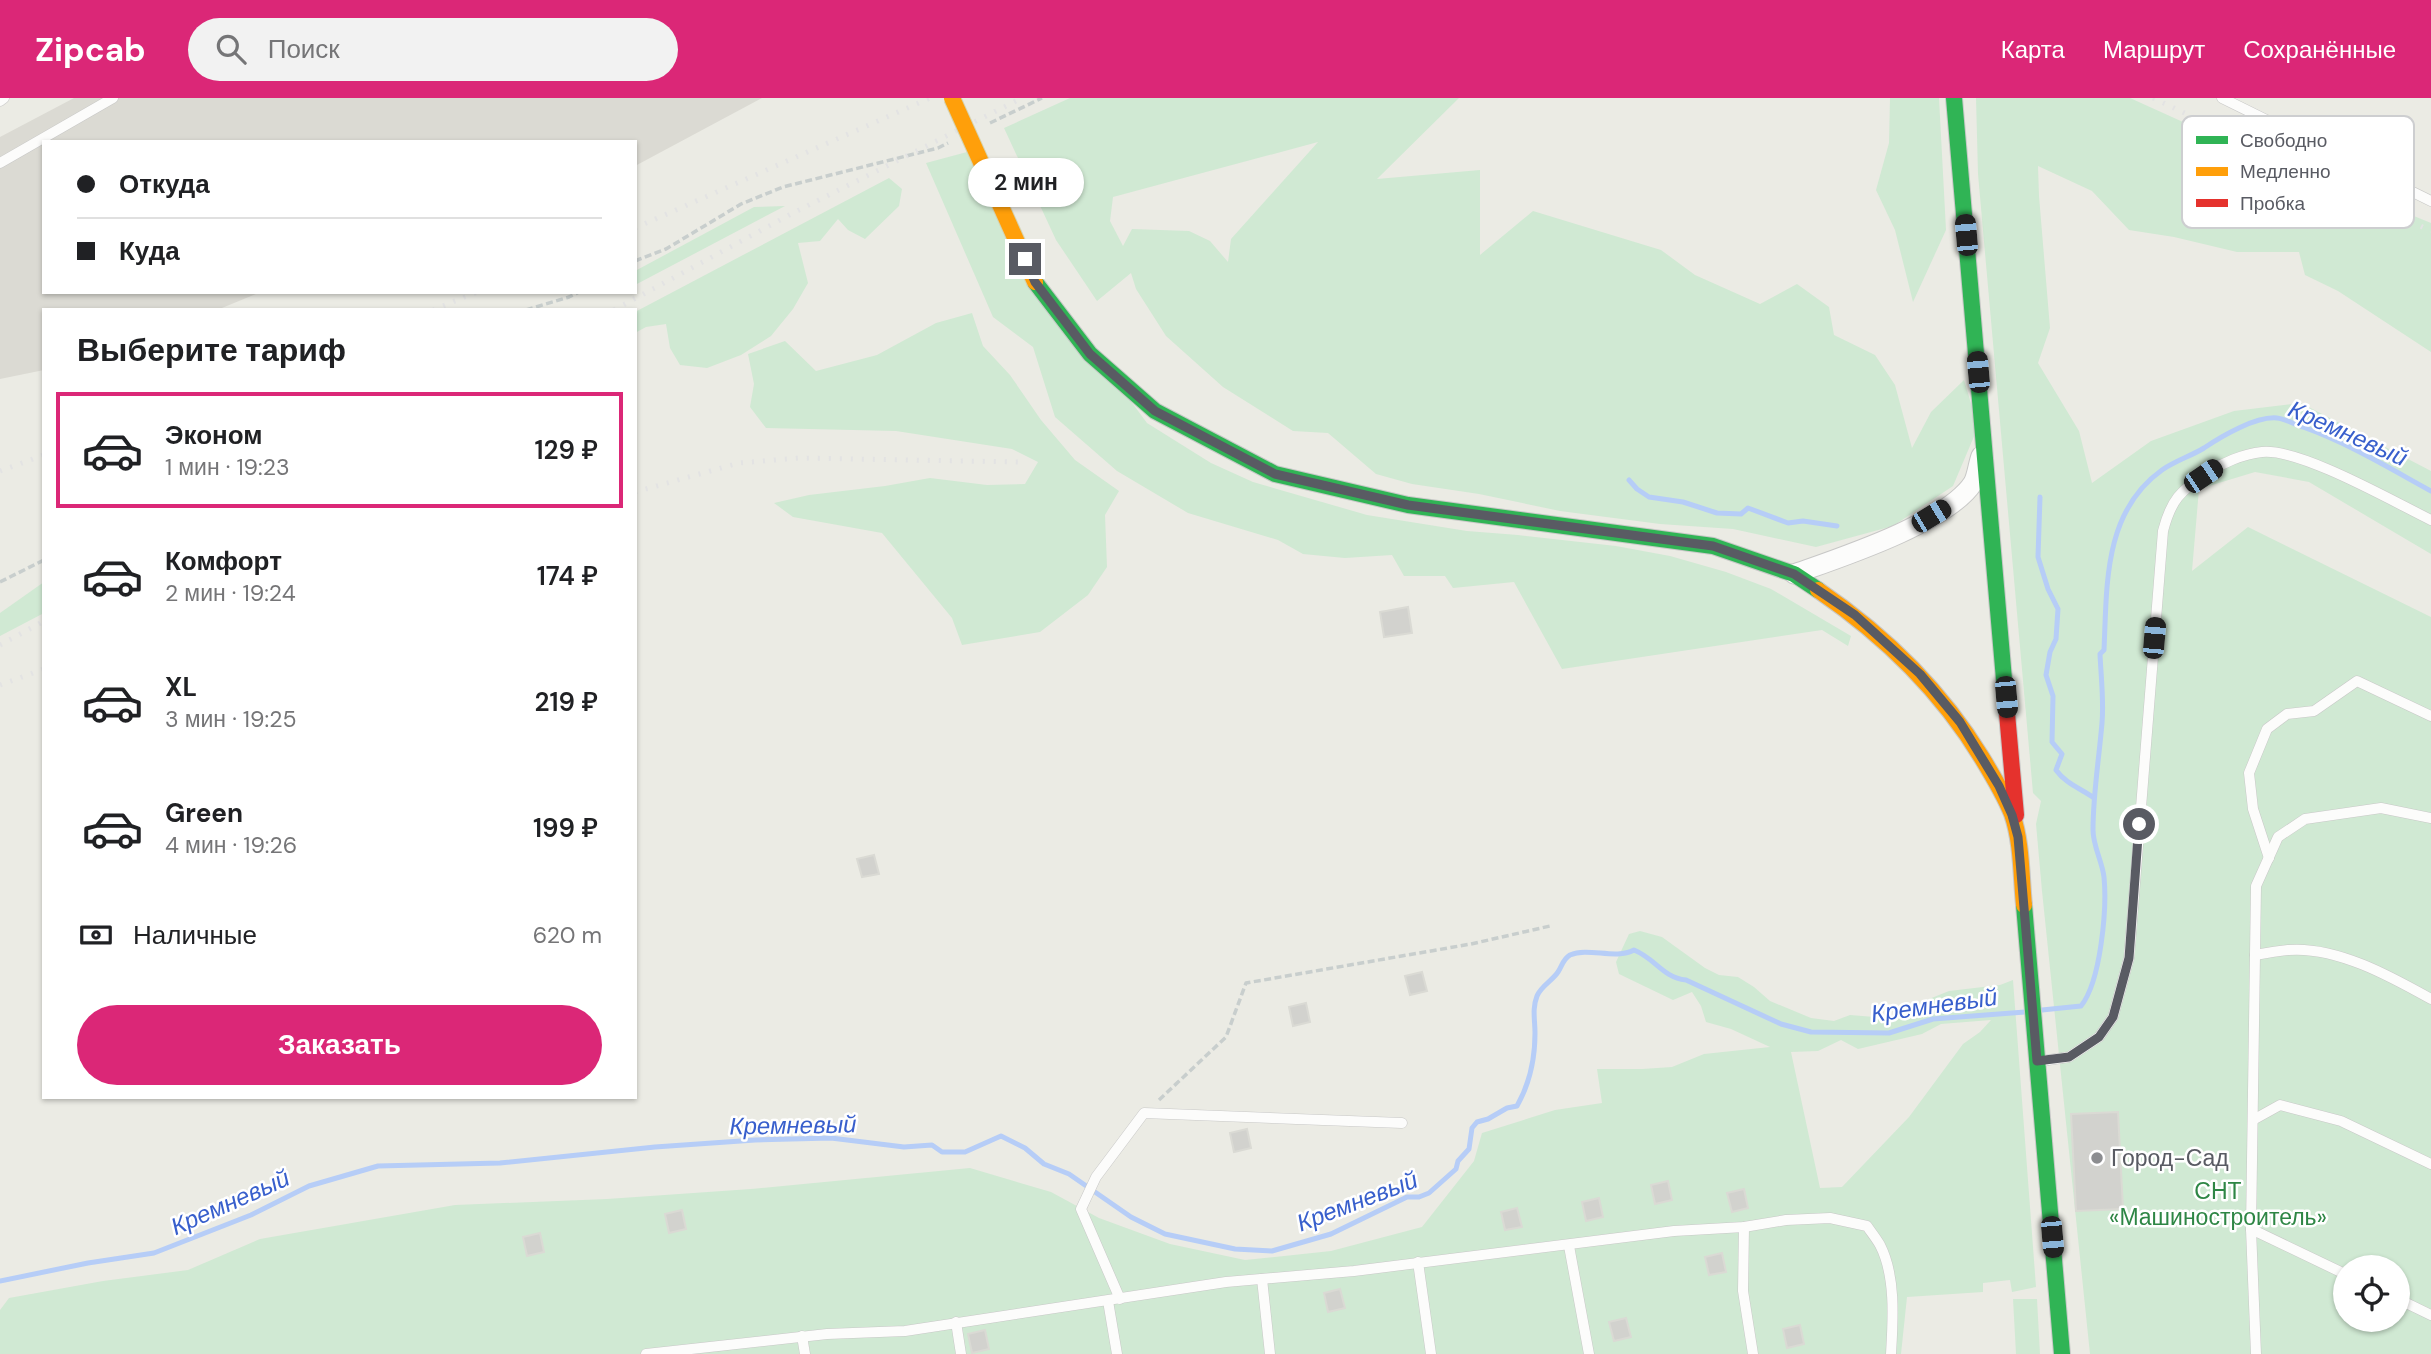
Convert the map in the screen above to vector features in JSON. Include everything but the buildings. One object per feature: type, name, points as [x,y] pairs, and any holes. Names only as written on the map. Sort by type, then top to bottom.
[{"type":"main road","points":[[952,98],[1035,282],[1090,354],[1155,411],[1275,474],[1408,505],[1713,546],[1794,574],[1855,615],[1920,674],[1960,722],[2012,815],[2018,837]]},
{"type":"main road","points":[[1954,98],[2063,1354]]},
{"type":"street","points":[[1794,574],[1871,546],[1911,528],[1951,504],[1973,482],[1984,445]]},
{"type":"lane","points":[[0,163],[113,98]]},
{"type":"lane","points":[[2222,98],[2259,116]]},
{"type":"lane","points":[[2414,193],[2431,201]]},
{"type":"lane","points":[[2036,1054],[2069,1057],[2099,1037],[2113,1017],[2129,958],[2163,531],[2169,507],[2185,487],[2220,464],[2262,452],[2292,456],[2334,473],[2431,520]]},
{"type":"lane","points":[[2269,859],[2253,809],[2249,773],[2267,729],[2287,714],[2314,712],[2357,681],[2431,716]]},
{"type":"lane","points":[[2256,1354],[2251,1229],[2256,886],[2278,838],[2305,819],[2381,808],[2431,818]]},
{"type":"lane","points":[[2255,955],[2290,950],[2341,956],[2394,978],[2431,999]]},
{"type":"lane","points":[[2253,1120],[2280,1105],[2340,1121],[2431,1164]]},
{"type":"lane","points":[[1120,1299],[1082,1209],[1096,1177],[1144,1113],[1402,1124]]},
{"type":"lane","points":[[650,1354],[802,1336],[905,1331],[1226,1282],[1674,1231],[1830,1218],[1867,1226],[1880,1245],[1889,1275],[1893,1313],[1891,1354]]},
{"type":"lane","points":[[1744,1227],[1743,1291],[1754,1354]]},
{"type":"lane","points":[[2251,1229],[2333,1268]]},
{"type":"lane","points":[[1569,1245],[1589,1354]]},
{"type":"lane","points":[[1418,1262],[1431,1354]]},
{"type":"lane","points":[[1262,1279],[1270,1354]]},
{"type":"lane","points":[[1108,1301],[1117,1354]]},
{"type":"lane","points":[[2410,1305],[2431,1315]]},
{"type":"lane","points":[[956,1322],[961,1354]]},
{"type":"lane","points":[[802,1336],[805,1354]]},
{"type":"path","points":[[981,128],[1042,98]]},
{"type":"path","points":[[637,260],[666,248],[741,204],[783,187],[938,148],[959,138]]},
{"type":"path","points":[[530,308],[575,294]]},
{"type":"path","points":[[0,582],[42,562]]},
{"type":"path","points":[[1144,1113],[1226,1037],[1246,983],[1471,944],[1550,926]]},
{"type":"shaded area","points":[[74,98],[762,98],[637,165],[637,140],[42,140],[42,294],[256,294],[222,308],[42,308],[42,370],[0,379],[0,137]]},
{"type":"green space","points":[[1070,98],[1459,98],[1377,179],[1480,170],[1480,255],[1533,211],[1661,250],[1695,275],[1760,304],[1797,284],[1829,307],[1834,335],[1875,355],[1895,385],[1912,448],[1931,412],[1964,380],[1978,427],[1953,486],[1893,526],[1816,547],[1733,529],[1660,524],[1560,511],[1479,494],[1412,484],[1376,474],[1328,433],[1293,431],[1223,387],[1166,336],[1136,289],[1131,273],[1097,301],[1056,240],[1004,128]],"holes":[[[1318,142],[1231,239],[1228,262],[1210,241],[1189,231],[1132,229],[1123,246],[1110,221],[1113,197]]]},
{"type":"green space","points":[[1890,98],[1939,98],[1946,230],[1913,302],[1895,230],[1876,190],[1889,143]]},
{"type":"green space","name":"СНТ «Машиностроитель»","points":[[1976,98],[2130,98],[2182,122],[2182,228],[2414,228],[2414,216],[2431,223],[2431,352],[2338,291],[2305,275],[2299,252],[2237,252],[2174,237],[2129,230],[2092,191],[2038,166],[2050,328],[2038,363],[2079,431],[2092,483],[2151,441],[2234,411],[2301,403],[2431,471],[2431,554],[2309,482],[2255,472],[2199,489],[2192,571],[2248,527],[2431,617],[2431,1354],[2090,1354],[2036,824],[2041,801],[2033,793],[1978,174]]},
{"type":"green space","points":[[967,152],[1000,225],[1147,423],[1211,463],[1253,482],[1367,515],[1467,531],[1616,546],[1670,556],[1726,572],[1771,589],[1851,636],[1848,646],[1822,630],[1562,669],[1514,582],[1453,588],[1445,576],[1404,576],[1392,555],[1345,558],[1303,554],[1278,540],[1188,513],[1117,471],[1055,417],[1033,347],[993,317],[926,163]]},
{"type":"green space","points":[[889,178],[902,189],[899,206],[865,239],[848,230],[838,219],[820,241],[798,243],[808,283],[793,309],[771,336],[741,355],[707,368],[680,365],[670,348],[666,324],[646,327],[637,332],[637,311]]},
{"type":"green space","points":[[785,206],[637,284],[637,270],[754,207]]},
{"type":"green space","points":[[972,313],[983,346],[1010,375],[1041,420],[1075,460],[1119,491],[1105,515],[1107,567],[1088,595],[1040,632],[962,645],[952,618],[882,533],[793,517],[774,503],[809,495],[930,478],[987,485],[1025,484],[1038,462],[1012,449],[896,431],[766,428],[750,407],[754,384],[748,354],[785,341],[816,371],[877,355],[936,323]]},
{"type":"green space","points":[[42,583],[42,614],[0,636],[0,613]]},
{"type":"green space","points":[[1640,931],[1662,937],[1705,968],[1719,975],[1738,977],[1770,1001],[1811,1018],[1834,1021],[1850,1015],[1887,1018],[1907,1012],[1924,1001],[1949,991],[2000,985],[2013,980],[2036,1287],[2012,1292],[2010,1280],[1983,1283],[1983,1292],[1907,1297],[1901,1354],[0,1354],[0,1310],[9,1298],[103,1281],[188,1270],[260,1239],[455,1205],[607,1199],[751,1189],[970,1168],[1051,1192],[1099,1218],[1170,1244],[1245,1260],[1331,1251],[1422,1227],[1474,1161],[1482,1133],[1555,1110],[1602,1103],[1597,1069],[1672,1067],[1704,1054],[1770,1047],[1731,1029],[1706,1022],[1701,1006],[1692,992],[1673,1000],[1619,974],[1616,962],[1629,934]],"holes":[[[1991,1020],[1963,1044],[1909,1117],[1842,1187],[1820,1188],[1791,1052],[1818,1051],[1841,1040],[1858,1049],[1922,1034],[1941,1024]]]},
{"type":"green space","points":[[2013,1299],[2037,1299],[2040,1354],[2016,1354]]},
{"type":"waterway","name":"Кремневый","points":[[2042,1010],[2081,1006],[2088,995],[2098,962],[2105,890],[2093,830],[2103,715],[2100,654],[2104,650],[2112,552],[2128,507],[2143,487],[2162,470],[2249,423],[2269,418],[2287,421],[2336,441],[2431,491]]},
{"type":"waterway","points":[[1629,480],[1649,497],[1683,502],[1717,513],[1741,514],[1748,508],[1788,523],[1803,521],[1837,526]]},
{"type":"waterway","points":[[2040,497],[2038,557],[2048,589],[2058,609],[2056,639],[2050,652],[2046,675],[2053,696],[2052,742],[2062,754],[2056,770],[2094,798]]},
{"type":"waterway","name":"Кремневый","points":[[0,1281],[154,1253],[251,1215],[309,1186],[378,1166],[500,1163],[655,1147],[831,1138],[904,1147],[932,1145],[942,1152],[965,1152],[1001,1136],[1025,1148],[1044,1164],[1069,1174],[1131,1217],[1165,1234],[1235,1249],[1272,1251],[1331,1234],[1407,1197],[1419,1197],[1429,1193],[1456,1169],[1458,1161],[1469,1149],[1472,1128],[1477,1122],[1517,1106],[1533,1061],[1535,1001],[1541,989],[1556,975],[1570,955],[1585,952],[1619,954],[1634,950],[1671,975],[1781,1024],[1811,1032],[1889,1033],[1933,1019],[2025,1012]]},
{"type":"railway","points":[[637,227],[930,98]]},
{"type":"railway","points":[[618,308],[793,213],[1022,98]]},
{"type":"railway","points":[[2153,98],[2191,116]]},
{"type":"railway","points":[[2414,223],[2431,231]]},
{"type":"railway","points":[[438,308],[472,294]]},
{"type":"railway","points":[[0,471],[42,456]]},
{"type":"railway","points":[[637,491],[739,463],[799,458],[1019,462]]},
{"type":"railway","points":[[0,645],[42,622]]},
{"type":"railway","points":[[0,685],[42,670]]},
{"type":"traffic: fast","points":[[1954,98],[2005,691]]},
{"type":"traffic: fast","points":[[1035,282],[1090,354],[1155,411],[1275,474],[1408,505],[1713,546],[1794,574],[1818,590]]},
{"type":"traffic: fast","points":[[2024,905],[2062,1354]]},
{"type":"traffic: slow","points":[[952,98],[1035,282]]},
{"type":"traffic: slow","points":[[1818,590],[1866,626],[1909,665],[1966,733],[1994,778],[2012,814],[2019,848],[2024,905]]},
{"type":"traffic: jam","points":[[2005,691],[2016,815]]},
{"type":"place","name":"Город-Сад","points":[[2097,1158]]},
{"type":"route","points":[[1025,259],[1035,282],[1090,354],[1155,411],[1275,474],[1408,505],[1713,546],[1794,574],[1855,615],[1920,674],[1960,722],[1999,786],[2012,815],[2018,837],[2037,1061],[2069,1057],[2099,1037],[2113,1017],[2129,958],[2139,824]]}]
